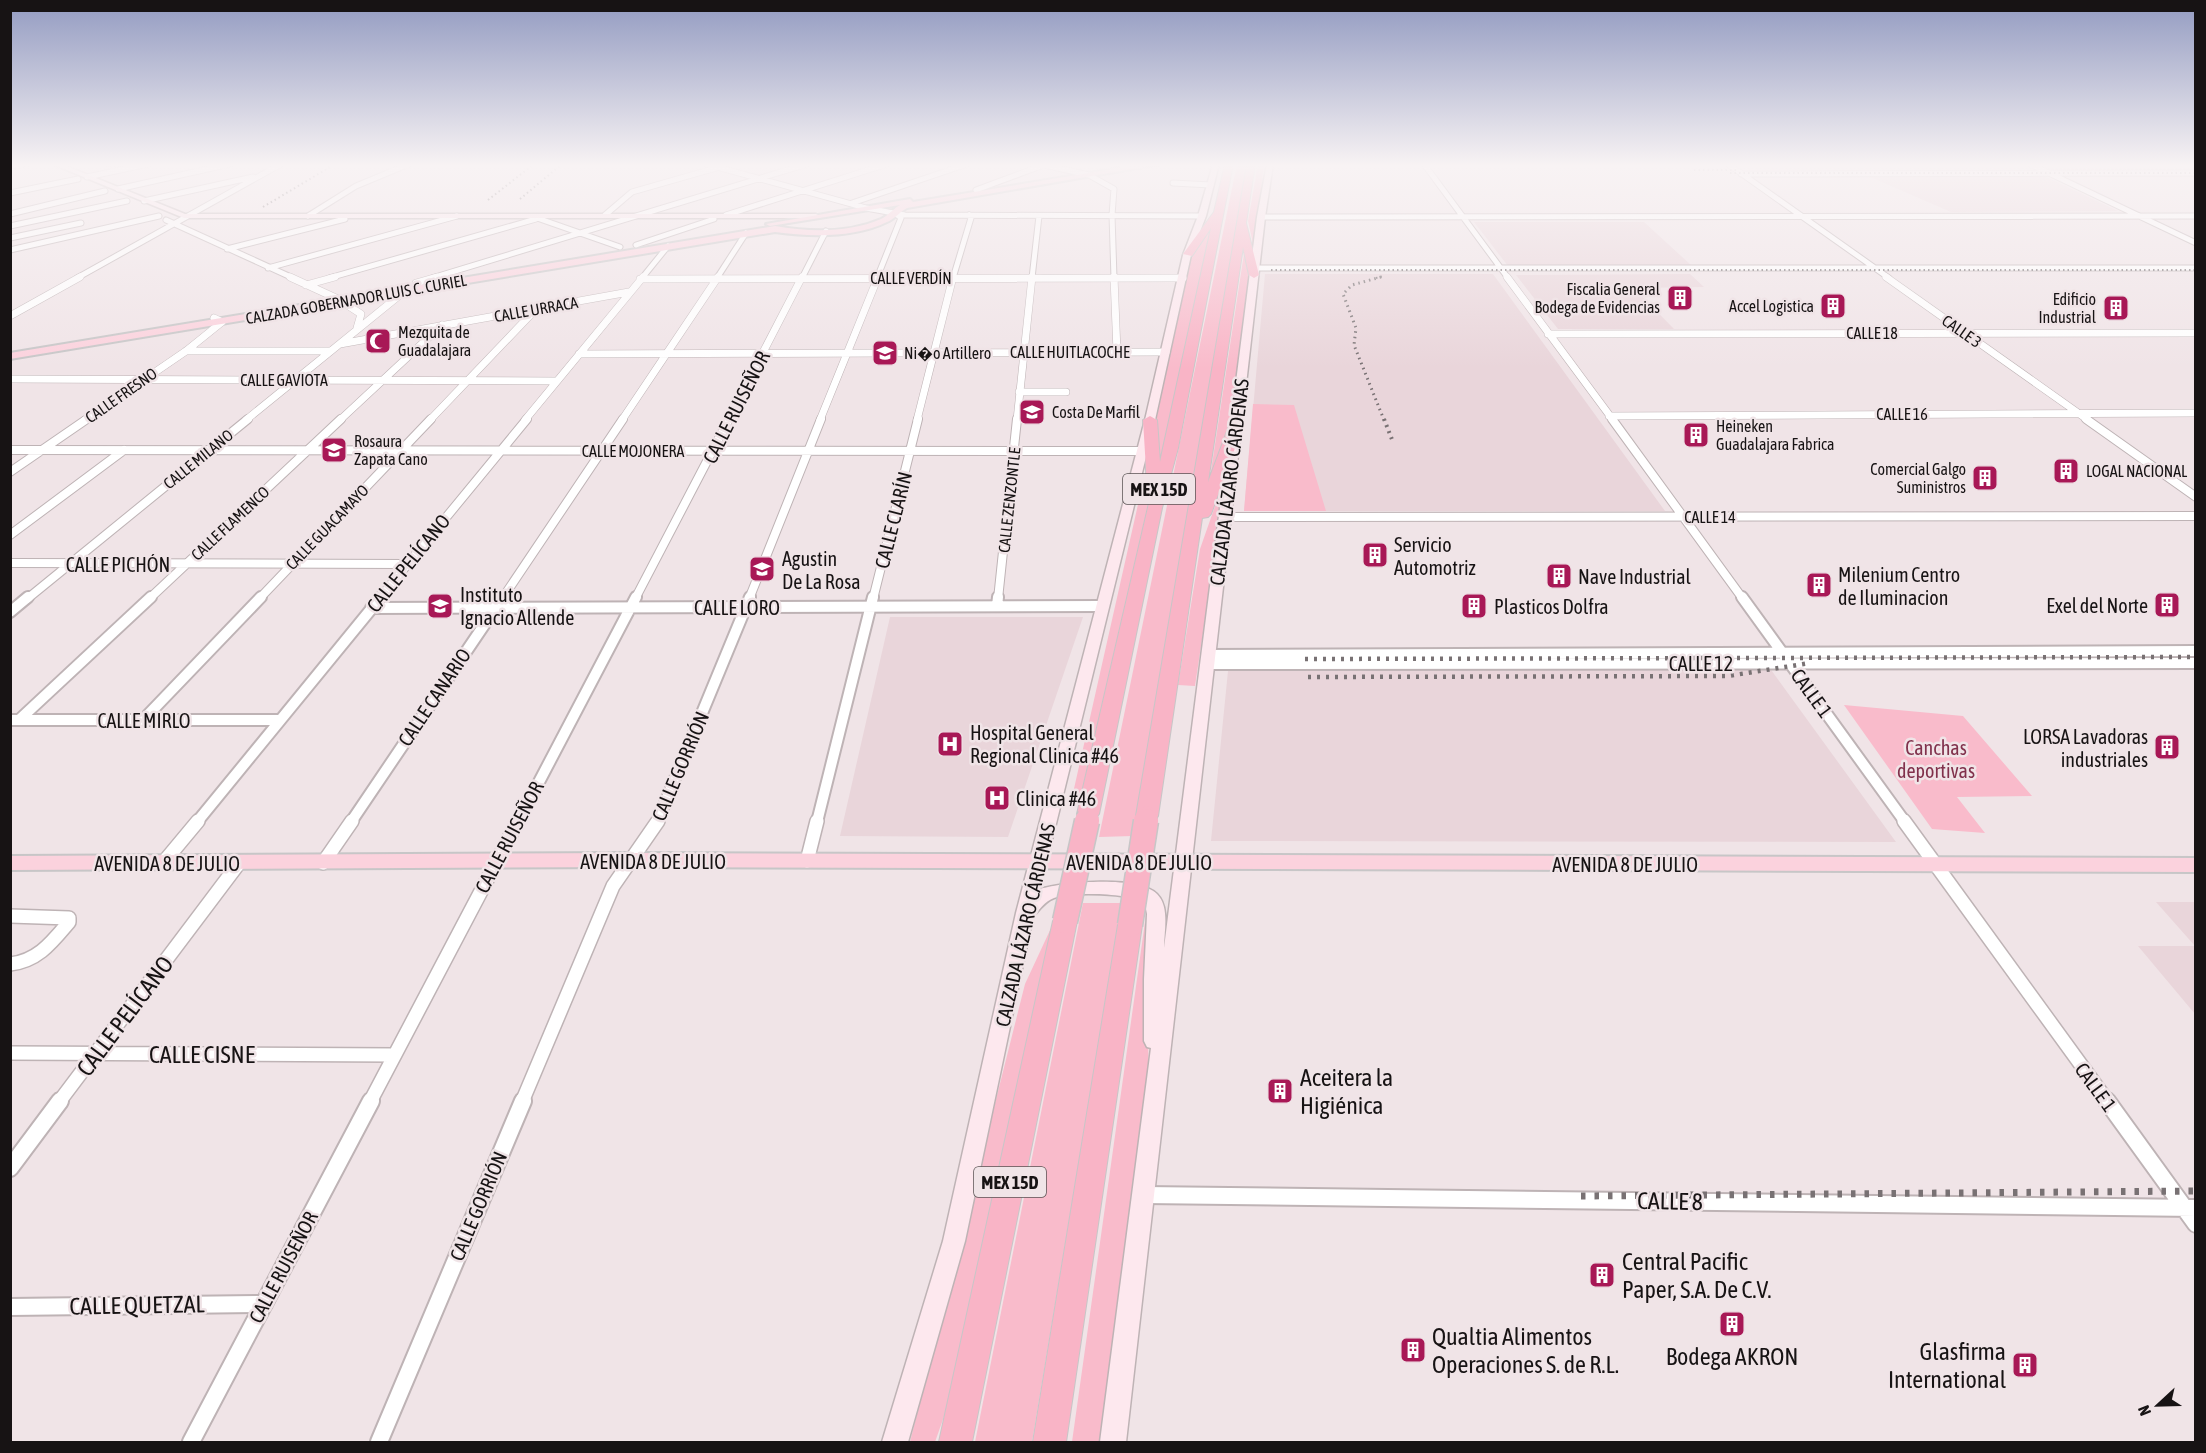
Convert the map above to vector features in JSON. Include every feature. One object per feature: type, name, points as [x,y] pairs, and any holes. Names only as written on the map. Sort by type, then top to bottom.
[{"type":"highway","points":[[1188,254],[1203,232]]},
{"type":"highway","name":"CALZADA LÁZARO CÁRDENAS","points":[[955,1443],[1088,814],[1154,508],[1171,448],[1215,232]]},
{"type":"highway","name":"CALZADA LÁZARO CÁRDENAS","points":[[1049,1443],[1240,232]]},
{"type":"highway","points":[[1246,232],[1254,272]]},
{"type":"highway","points":[[1150,420],[1154,508]]},
{"type":"highway","points":[[1189,550],[1236,426]]},
{"type":"highway","points":[[944,1443],[976,1345]]},
{"type":"main road","name":"CALZADA GOBERNADOR LUIS C. CURIEL","points":[[338,299],[406,290],[634,248],[740,232]]},
{"type":"main road","name":"CALZADA GOBERNADOR LUIS C. CURIEL","points":[[10,356],[620,247],[668,246],[752,232]]},
{"type":"main road","name":"CALZADA LÁZARO CÁRDENAS","points":[[895,1443],[954,1241],[1025,913],[1150,420],[1188,254],[1196,232]]},
{"type":"main road","name":"CALZADA LÁZARO CÁRDENAS","points":[[1113,1443],[1259,232]]},
{"type":"main road","name":"CALZADA GOBERNADOR LUIS C. CURIEL","points":[[10,346],[218,320]]},
{"type":"main road","name":"AVENIDA 8 DE JULIO","points":[[10,863],[629,860],[1937,866],[2196,865]]},
{"type":"main road","points":[[1025,913],[1047,893],[1059,890],[1139,892],[1154,904],[1156,914],[1152,979],[1156,1101]]},
{"type":"street","points":[[10,238],[39,232]]},
{"type":"street","points":[[10,250],[97,232]]},
{"type":"street","points":[[10,316],[163,232]]},
{"type":"street","points":[[190,232],[338,299],[361,314],[356,328]]},
{"type":"street","points":[[227,249],[295,232]]},
{"type":"street","points":[[268,268],[399,232]]},
{"type":"street","points":[[306,285],[493,232]]},
{"type":"street","points":[[575,232],[620,247]]},
{"type":"street","points":[[416,283],[582,232]]},
{"type":"street","points":[[634,248],[679,232]]},
{"type":"street","name":"CALLE RUISEÑOR","points":[[191,1443],[496,861],[632,608],[826,232]]},
{"type":"street","name":"CALLE GORRIÓN","points":[[379,1443],[608,897],[629,860],[656,825],[808,451],[891,232]]},
{"type":"street","name":"CALLE CLARÍN","points":[[807,861],[966,232]]},
{"type":"street","name":"CALLE ZENZONTLE","points":[[997,606],[1037,232]]},
{"type":"street","points":[[1112,232],[1117,352]]},
{"type":"street","name":"CALLE 1","points":[[1474,232],[2189,1208],[2196,1224]]},
{"type":"street","name":"CALLE 3","points":[[1822,232],[2196,497]]},
{"type":"street","points":[[2172,232],[2196,243]]},
{"type":"street","name":"CALLE CANARIO","points":[[322,863],[747,233]]},
{"type":"street","name":"CALLE PELÍCANO","points":[[163,863],[668,246]]},
{"type":"street","points":[[634,248],[648,256],[652,264]]},
{"type":"street","points":[[1254,272],[1500,268],[2196,270]]},
{"type":"street","name":"CALLE VERDÍN","points":[[640,279],[1183,278]]},
{"type":"street","name":"CALLE MILANO","points":[[10,612],[356,328],[406,290]]},
{"type":"street","name":"CALLE URRACA","points":[[337,345],[629,292]]},
{"type":"street","name":"CALLE GUACAMAYO","points":[[143,720],[537,308]]},
{"type":"street","name":"CALLE FRESNO","points":[[10,472],[186,351],[218,320]]},
{"type":"street","name":"CALLE FLAMENCO","points":[[15,720],[442,326]]},
{"type":"street","name":"CALLE 18","points":[[1548,334],[2196,333]]},
{"type":"street","points":[[186,351],[329,351]]},
{"type":"street","name":"CALLE HUITLACOCHE","points":[[579,354],[1166,352]]},
{"type":"street","name":"CALLE GAVIOTA","points":[[10,379],[556,381]]},
{"type":"street","points":[[1019,392],[1066,392]]},
{"type":"street","name":"CALLE 16","points":[[1609,416],[2196,413]]},
{"type":"street","name":"CALLE MOJONERA","points":[[10,450],[1142,451]]},
{"type":"street","points":[[10,535],[124,450]]},
{"type":"street","name":"CALLE 14","points":[[1225,517],[2196,516]]},
{"type":"street","name":"CALLE PICHÓN","points":[[10,563],[406,564]]},
{"type":"street","name":"CALLE LORO","points":[[371,608],[1103,606]]},
{"type":"street","name":"CALLE 12","points":[[1207,660],[1782,652],[2196,651]]},
{"type":"street","name":"CALLE 12","points":[[1207,660],[2196,663]]},
{"type":"street","name":"CALLE MIRLO","points":[[15,720],[278,720]]},
{"type":"street","name":"CALLE PELÍCANO","points":[[10,1168],[239,863]]},
{"type":"street","points":[[10,916],[62,916],[69,918],[69,922],[38,957],[27,962],[10,964]]},
{"type":"street","name":"CALLE CISNE","points":[[10,1053],[394,1055]]},
{"type":"street","name":"CALLE 8","points":[[1144,1195],[2189,1208]]},
{"type":"street","name":"CALLE QUETZAL","points":[[10,1307],[264,1304]]},
{"type":"shaded area","points":[[1482,232],[1655,232],[1692,266],[1508,266]]},
{"type":"shaded area","points":[[1265,274],[1493,274],[1665,511],[1244,511]]},
{"type":"shaded area","points":[[1690,274],[1704,287],[1634,288],[1674,329],[1558,329],[1516,275]]},
{"type":"shaded area","name":"Hospital General Regional Clinica #46","points":[[890,617],[1083,617],[1008,837],[840,836]]},
{"type":"shaded area","points":[[1769,667],[1896,842],[1211,841],[1228,671]]},
{"type":"shaded area","points":[[2156,902],[2195,902],[2195,946]]},
{"type":"shaded area","points":[[2138,946],[2195,946],[2195,1014]]},
{"type":"green space","points":[[1209,232],[1212,232],[1159,473],[1156,421],[1191,254]]},
{"type":"green space","points":[[1223,232],[1236,232],[1133,836],[1099,837]]},
{"type":"green space","points":[[1250,232],[1256,232],[1254,248]]},
{"type":"green space","points":[[1246,240],[1252,270],[1231,429],[1209,484]]},
{"type":"green space","points":[[1253,404],[1294,405],[1326,511],[1244,511]]},
{"type":"green space","points":[[1148,460],[1148,512],[1083,803],[1071,802]]},
{"type":"green space","points":[[1227,472],[1195,686],[1178,685],[1200,549]]},
{"type":"green space","name":"Canchas deportivas","points":[[1844,705],[1963,716],[2032,796],[1957,797],[1985,833],[1932,829]]},
{"type":"green space","points":[[1083,903],[1122,903],[1032,1442],[975,1442]]},
{"type":"green space","points":[[1058,913],[965,1357],[935,1442],[910,1442],[1025,984]]},
{"type":"green space","points":[[1145,922],[1149,1078],[1100,1442],[1072,1442]]},
{"type":"railway","points":[[1271,270],[2196,270]]},
{"type":"railway","points":[[1376,278],[1384,276]]},
{"type":"railway","points":[[1381,277],[1352,285],[1343,294],[1356,328],[1354,345],[1384,420]]},
{"type":"railway","points":[[1384,419],[1393,442]]},
{"type":"railway","points":[[1305,659],[2196,657]]},
{"type":"railway","points":[[1308,677],[1728,676],[1810,663]]},
{"type":"railway","points":[[1581,1196],[2196,1191]]},
{"type":"place","name":"Fiscalia General Bodega de Evidencias","points":[[1680,298]]},
{"type":"place","name":"Accel Logistica","points":[[1833,306]]},
{"type":"place","name":"Edificio Industrial","points":[[2116,308]]},
{"type":"place","name":"Mezquita de Guadalajara","points":[[378,341]]},
{"type":"place","name":"Ni�o Artillero","points":[[885,353]]},
{"type":"place","name":"Costa De Marfil","points":[[1032,412]]},
{"type":"place","name":"Heineken Guadalajara Fabrica","points":[[1696,435]]},
{"type":"place","name":"Rosaura Zapata Cano","points":[[334,450]]},
{"type":"place","name":"LOGAL NACIONAL","points":[[2066,471]]},
{"type":"place","name":"Comercial Galgo Suministros","points":[[1985,478]]},
{"type":"place","name":"Servicio Automotriz","points":[[1375,555]]},
{"type":"place","name":"Agustin De La Rosa","points":[[762,569]]},
{"type":"place","name":"Nave Industrial","points":[[1559,576]]},
{"type":"place","name":"Milenium Centro de Iluminacion","points":[[1819,585]]},
{"type":"place","name":"Exel del Norte","points":[[2167,605]]},
{"type":"place","name":"Instituto Ignacio Allende","points":[[440,606]]},
{"type":"place","name":"Plasticos Dolfra","points":[[1474,606]]},
{"type":"place","name":"Hospital General Regional Clinica #46","points":[[950,744]]},
{"type":"place","name":"LORSA Lavadoras industriales","points":[[2167,747]]},
{"type":"place","name":"Clinica #46","points":[[997,798]]},
{"type":"place","name":"Aceitera la Higiénica","points":[[1280,1091]]},
{"type":"place","name":"Central Pacific Paper, S.A. De C.V.","points":[[1602,1275]]},
{"type":"place","name":"Bodega AKRON","points":[[1732,1324]]},
{"type":"place","name":"Qualtia Alimentos Operaciones S. de R.L.","points":[[1413,1350]]},
{"type":"place","name":"Glasfirma International","points":[[2025,1365]]}]
